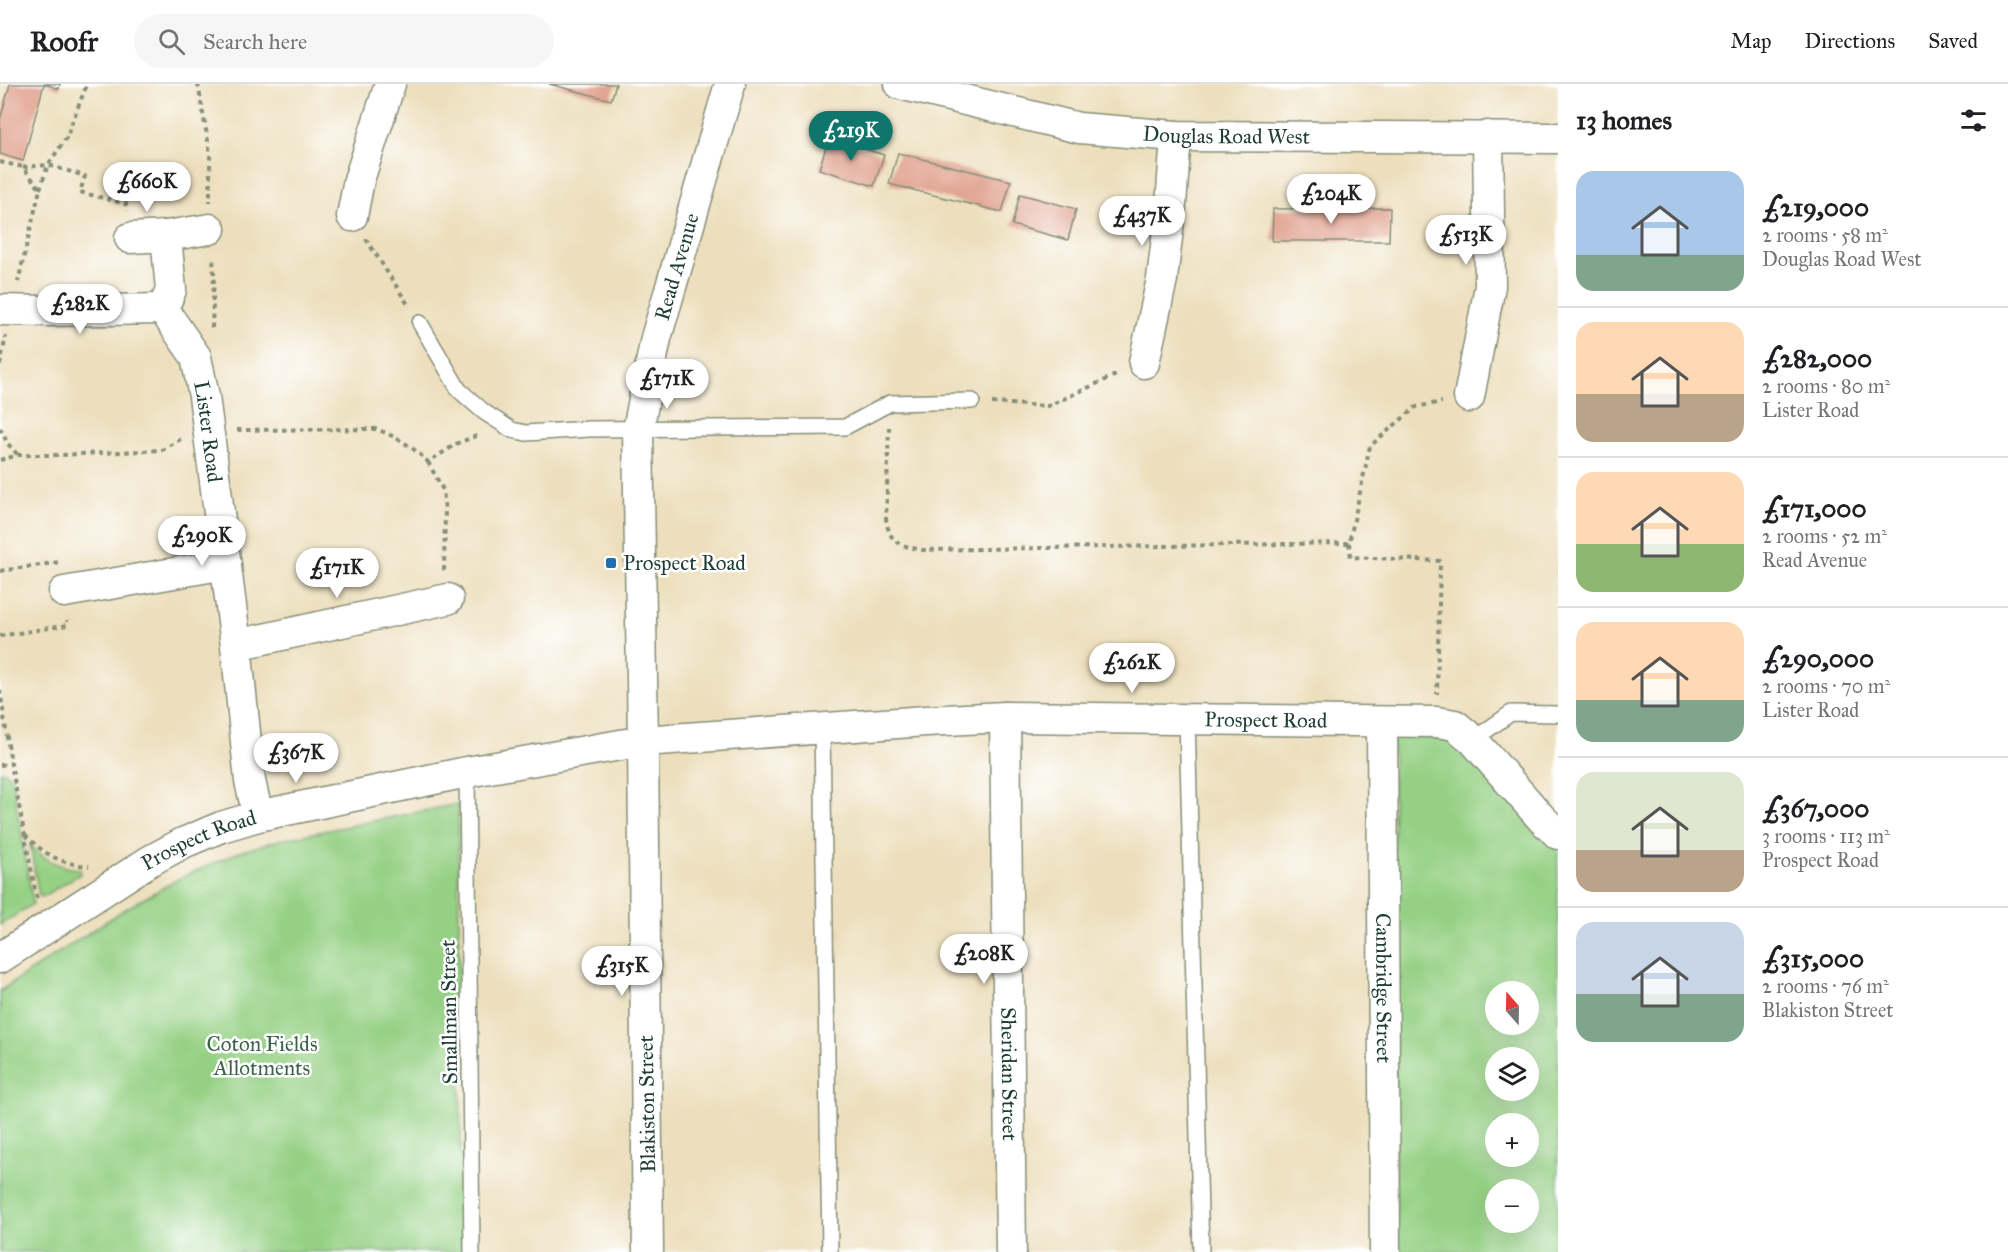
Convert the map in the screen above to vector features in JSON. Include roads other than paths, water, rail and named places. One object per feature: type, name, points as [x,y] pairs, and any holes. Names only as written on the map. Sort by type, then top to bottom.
[{"type":"street","points":[[352,216],[359,180],[390,84]]},
{"type":"street","name":"Read Avenue","points":[[643,741],[638,429],[656,338],[730,84]]},
{"type":"street","name":"Douglas Road West","points":[[900,84],[1079,128],[1176,136],[1558,138]]},
{"type":"street","points":[[1144,363],[1162,279],[1176,136]]},
{"type":"street","points":[[1469,398],[1490,286],[1488,136]]},
{"type":"street","points":[[130,238],[166,236],[210,229]]},
{"type":"street","points":[[5,310],[163,309],[171,290],[166,236]]},
{"type":"street","name":"Lister Road","points":[[163,309],[196,357],[204,396],[236,645],[250,781],[258,816]]},
{"type":"street","points":[[64,592],[226,564]]},
{"type":"street","points":[[236,645],[448,600]]},
{"type":"street","name":"Prospect Road","points":[[0,958],[148,862],[220,827],[258,816],[467,772],[643,741],[1005,717],[1437,722],[1455,725],[1473,740],[1542,819],[1558,834]]},
{"type":"street","name":"Sheridan Street","points":[[1005,717],[1011,1252]]},
{"type":"street","name":"Cambridge Street","points":[[1382,722],[1385,1252]]},
{"type":"street","name":"Blakiston Street","points":[[643,741],[648,1252]]},
{"type":"lane","points":[[420,323],[459,390],[484,412],[512,430],[526,433],[589,429],[845,427],[890,403],[972,401]]},
{"type":"lane","points":[[1473,740],[1511,712],[1558,714]]},
{"type":"lane","points":[[1187,718],[1201,1252]]},
{"type":"lane","points":[[822,729],[830,1252]]},
{"type":"lane","name":"Smallman Street","points":[[467,772],[472,1252]]},
{"type":"place","name":"Prospect Road","points":[[611,563]]},
{"type":"park label","name":"Coton Fields Allotments","points":[[262,1056]]}]
